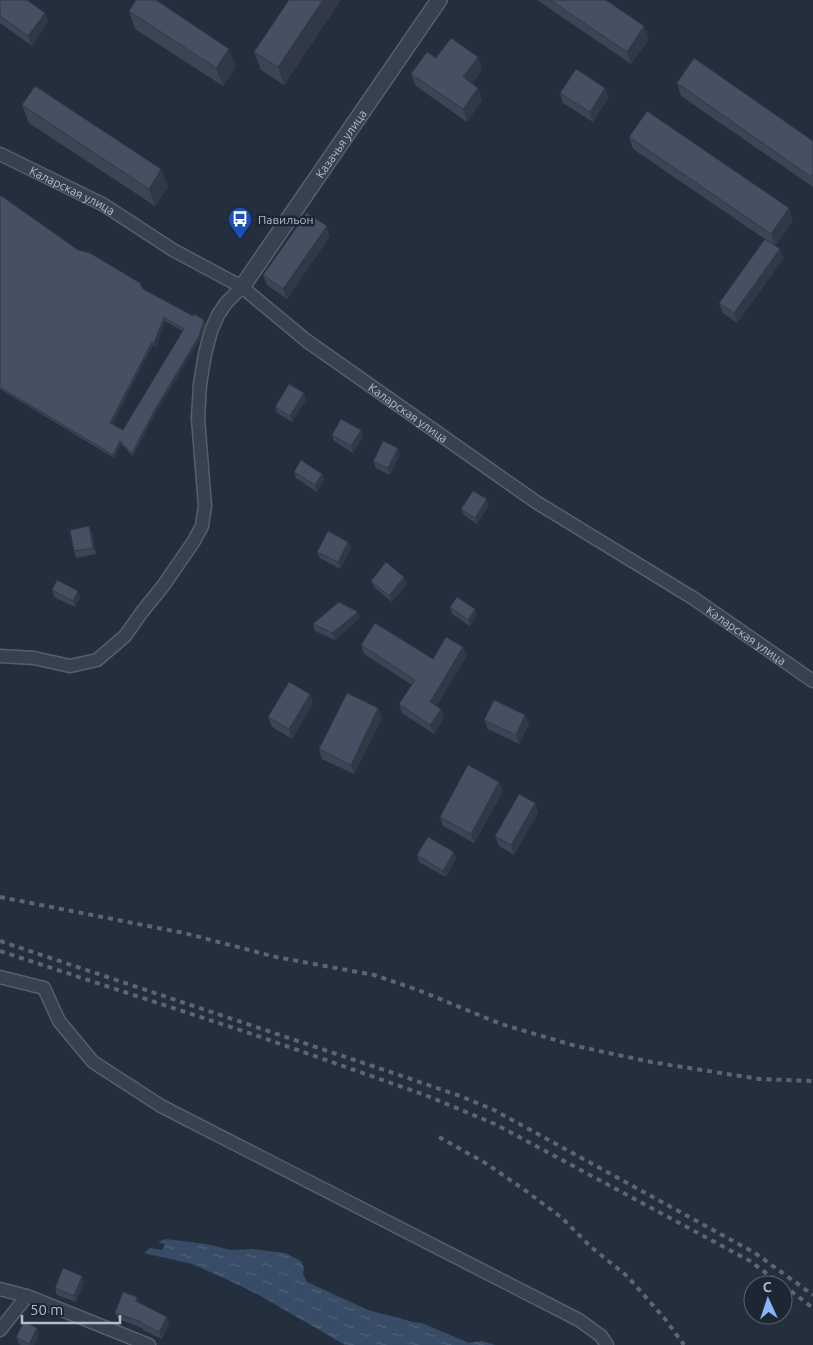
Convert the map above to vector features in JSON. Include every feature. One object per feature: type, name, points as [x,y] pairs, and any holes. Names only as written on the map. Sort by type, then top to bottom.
[{"type":"street","name":"Казачья улица","points":[[242,287],[439,0]]},
{"type":"street","name":"Каларская улица","points":[[0,154],[104,205],[173,250],[242,287],[307,341],[536,502],[693,598],[813,682]]},
{"type":"street","points":[[0,656],[34,658],[70,666],[97,660],[125,636],[194,540],[202,526],[206,506],[198,418],[200,384],[205,354],[211,330],[218,315],[226,303],[242,287]]},
{"type":"street","points":[[0,977],[44,988],[59,1021],[93,1062],[161,1106],[579,1320],[601,1336],[607,1345]]},
{"type":"street","points":[[0,1289],[27,1296],[149,1345]]},
{"type":"street","points":[[0,1330],[27,1296]]},
{"type":"water","points":[[166,1239],[206,1244],[231,1250],[253,1249],[285,1253],[301,1261],[304,1268],[303,1274],[307,1282],[368,1310],[422,1323],[469,1343],[482,1341],[495,1345],[345,1345],[259,1295],[226,1279],[192,1264],[144,1253],[150,1248],[162,1250],[165,1244],[158,1242]]},
{"type":"building","points":[[0,0],[27,0],[45,13],[28,36],[0,16]]},
{"type":"building","points":[[136,0],[156,0],[229,49],[216,68],[129,11]]},
{"type":"building","points":[[289,0],[323,0],[278,67],[254,52]]},
{"type":"building","points":[[550,0],[606,0],[644,26],[627,52]]},
{"type":"building","points":[[451,38],[478,57],[463,77],[478,88],[463,109],[411,74],[427,52],[436,58]]},
{"type":"building","points":[[694,58],[813,141],[813,174],[811,177],[677,83]]},
{"type":"building","points":[[576,69],[605,88],[590,112],[560,93]]},
{"type":"building","points":[[35,86],[161,169],[149,189],[22,105]]},
{"type":"building","points":[[647,111],[789,208],[771,234],[629,137]]},
{"type":"building","points":[[0,195],[78,250],[90,253],[140,283],[143,289],[204,320],[199,336],[154,411],[132,453],[120,441],[113,455],[0,387]],"holes":[[[164,317],[184,329],[123,430],[110,423],[152,342],[154,343]]]},
{"type":"building","points":[[307,213],[327,226],[283,289],[263,275]]},
{"type":"building","points":[[765,239],[780,249],[734,313],[719,303]]},
{"type":"building","points":[[289,384],[304,393],[290,416],[275,407]]},
{"type":"building","points":[[341,419],[361,430],[351,446],[332,435]]},
{"type":"building","points":[[383,441],[398,448],[388,468],[373,462]]},
{"type":"building","points":[[301,460],[322,474],[315,485],[294,472]]},
{"type":"building","points":[[473,491],[487,499],[475,518],[461,509]]},
{"type":"building","points":[[89,526],[93,548],[74,551],[70,530]]},
{"type":"building","points":[[328,531],[348,542],[338,562],[317,552]]},
{"type":"building","points":[[386,562],[404,577],[389,596],[371,581]]},
{"type":"building","points":[[57,580],[78,591],[73,601],[52,590]]},
{"type":"building","points":[[457,597],[475,609],[468,620],[450,607]]},
{"type":"building","points":[[339,602],[358,612],[332,633],[313,624]]},
{"type":"building","points":[[375,623],[433,659],[446,637],[463,647],[430,702],[441,709],[430,725],[399,704],[415,680],[361,645]]},
{"type":"building","points":[[289,682],[310,694],[289,729],[268,717]]},
{"type":"building","points":[[347,693],[378,708],[351,765],[319,749]]},
{"type":"building","points":[[494,700],[525,715],[516,735],[484,720]]},
{"type":"building","points":[[468,765],[499,782],[471,834],[440,817]]},
{"type":"building","points":[[519,794],[535,803],[511,845],[495,836]]},
{"type":"building","points":[[428,837],[454,852],[443,871],[417,855]]},
{"type":"building","points":[[63,1268],[82,1276],[74,1296],[55,1288]]},
{"type":"building","points":[[123,1292],[137,1297],[136,1301],[167,1317],[159,1332],[142,1322],[115,1313]]},
{"type":"building","points":[[24,1322],[37,1328],[29,1344],[16,1337]]},
{"type":"railway","points":[[0,897],[184,933],[276,957],[374,975],[418,990],[501,1024],[576,1046],[651,1062],[759,1079],[813,1081]]},
{"type":"railway","points":[[0,941],[405,1077],[494,1110],[755,1253],[813,1295]]},
{"type":"railway","points":[[0,951],[255,1035],[425,1095],[495,1124],[750,1261],[769,1275]]},
{"type":"railway","points":[[439,1137],[487,1164],[562,1218],[591,1247],[627,1276],[665,1319],[684,1345]]},
{"type":"railway","points":[[793,1293],[813,1308]]},
{"type":"place","name":"Павильон","points":[[240,240]]}]
